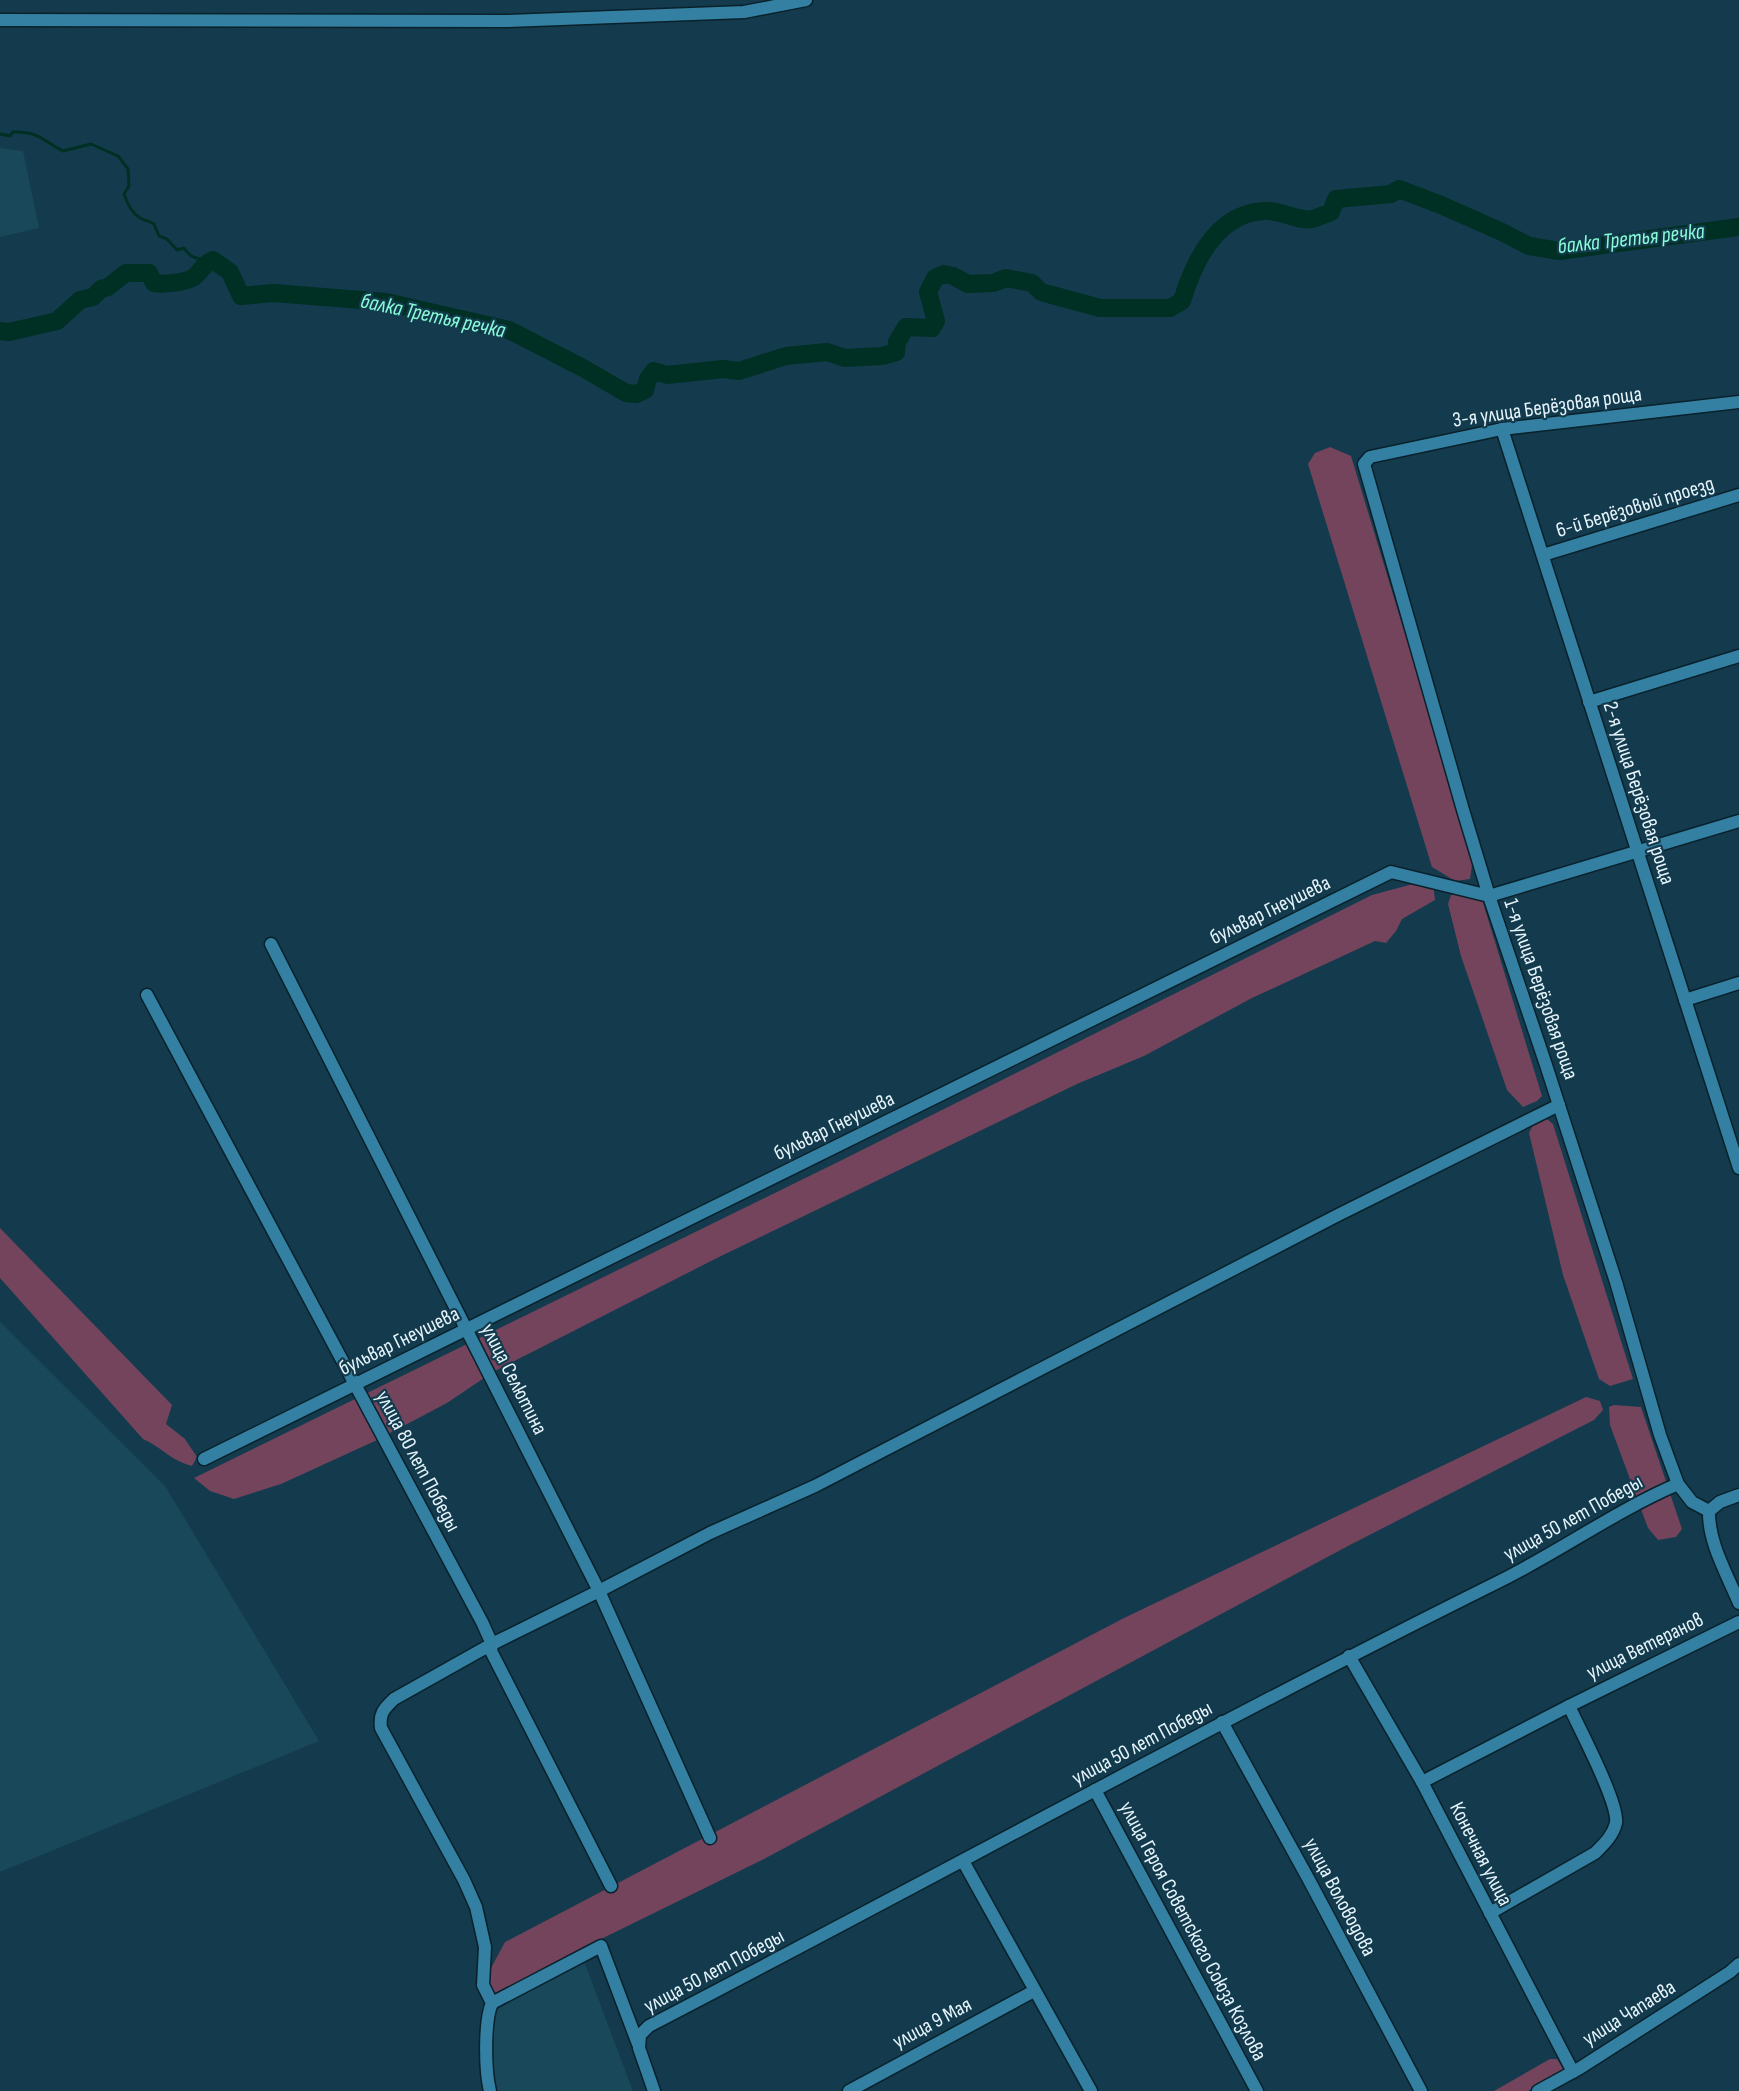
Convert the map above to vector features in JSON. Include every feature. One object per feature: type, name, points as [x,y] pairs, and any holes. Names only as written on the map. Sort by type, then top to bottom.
[{"type":"street","points":[[0,20],[508,21],[744,12],[806,0]]},
{"type":"street","name":"3-я улица Берёзовая роща","points":[[1364,464],[1370,457],[1502,429],[1739,402]]},
{"type":"street","name":"2-я улица Берёзовая роща","points":[[1502,429],[1685,1000],[1735,1142],[1739,1168]]},
{"type":"street","name":"1-я улица Берёзовая роща","points":[[1364,464],[1489,896],[1616,1282],[1650,1403],[1678,1484],[1692,1502],[1709,1511]]},
{"type":"street","name":"6-й Берёзовый проезд","points":[[1543,555],[1739,495]]},
{"type":"street","points":[[1589,702],[1739,656]]},
{"type":"street","points":[[1489,896],[1739,821]]},
{"type":"street","name":"бульвар Гнеушева","points":[[204,1459],[1391,872],[1489,896]]},
{"type":"street","name":"улица Селютина","points":[[271,944],[599,1591],[710,1838]]},
{"type":"street","points":[[1685,1000],[1739,983]]},
{"type":"street","name":"улица 80 лет Победы","points":[[147,995],[482,1622],[492,1644],[491,1651],[612,1886]]},
{"type":"street","points":[[490,2091],[486,2054],[488,2012],[492,2003],[483,1985],[485,1947],[476,1907],[464,1880],[381,1728],[382,1711],[394,1699],[492,1644],[710,1533],[815,1486],[1338,1215],[1559,1105]]},
{"type":"street","name":"улица 50 лет Победы","points":[[639,2048],[640,2036],[649,2026],[1222,1722],[1504,1579],[1633,1505],[1678,1484]]},
{"type":"street","points":[[1739,1495],[1720,1502],[1709,1511],[1709,1525],[1722,1564],[1739,1603]]},
{"type":"street","name":"улица Ветеранов","points":[[1422,1782],[1739,1622]]},
{"type":"street","name":"Конечная улица","points":[[1349,1656],[1422,1782],[1573,2072]]},
{"type":"street","points":[[1490,1913],[1594,1853],[1607,1842],[1616,1823],[1613,1803],[1569,1706]]},
{"type":"street","name":"улица Воловодова","points":[[1222,1722],[1421,2091]]},
{"type":"street","name":"улица Героя Советского Союза Козлова","points":[[1095,1790],[1257,2091]]},
{"type":"street","points":[[963,1861],[1091,2091]]},
{"type":"street","name":"улица 50 лет Победы","points":[[492,2003],[601,1946],[654,2091]]},
{"type":"street","name":"улица Чапаева","points":[[1538,2091],[1573,2072],[1720,1979],[1739,1964]]},
{"type":"street","name":"улица 9 Мая","points":[[849,2091],[1034,1990]]},
{"type":"shaded area","points":[[0,148],[23,151],[39,228],[0,237]]},
{"type":"shaded area","points":[[1330,447],[1351,456],[1473,858],[1470,879],[1455,881],[1432,867],[1308,464],[1315,453]]},
{"type":"shaded area","points":[[1413,884],[1433,884],[1435,900],[1402,919],[1386,943],[1375,941],[1252,998],[1144,1056],[1077,1084],[717,1258],[493,1372],[447,1403],[375,1441],[281,1484],[234,1499],[210,1491],[194,1478],[840,1161],[1372,895]]},
{"type":"shaded area","points":[[1463,891],[1481,896],[1542,1096],[1537,1101],[1523,1107],[1507,1090],[1461,956],[1448,904],[1451,895]]},
{"type":"shaded area","points":[[1547,1119],[1553,1124],[1633,1379],[1610,1386],[1599,1379],[1563,1275],[1529,1133],[1533,1125]]},
{"type":"shaded area","points":[[0,1228],[172,1405],[166,1424],[185,1439],[197,1457],[192,1466],[178,1461],[143,1439],[0,1278]]},
{"type":"shaded area","points":[[0,1322],[165,1486],[319,1741],[0,1872]]},
{"type":"shaded area","points":[[1586,1397],[1600,1401],[1603,1410],[1594,1420],[1348,1546],[764,1859],[593,1943],[585,1953],[502,1998],[488,1986],[491,1968],[505,1942],[1124,1618]]},
{"type":"shaded area","points":[[1614,1405],[1641,1407],[1682,1529],[1676,1537],[1658,1540],[1648,1528],[1610,1425],[1609,1407]]},
{"type":"shaded area","points":[[584,1961],[633,2091],[493,2091],[491,2083],[492,2012]]},
{"type":"shaded area","points":[[1550,2059],[1557,2059],[1563,2068],[1561,2073],[1528,2091],[1494,2091]]},
{"type":"waterway","points":[[0,134],[10,136],[13,132],[29,133],[63,151],[91,144],[118,156],[128,169],[129,186],[124,194],[134,213],[154,224],[159,236],[167,239],[177,250],[184,248],[193,257],[213,260]]},
{"type":"waterway","name":"балка Третья речка","points":[[0,331],[9,332],[57,321],[80,300],[93,297],[126,273],[149,273],[154,283],[175,283],[194,277],[213,260],[230,272],[241,296],[274,293],[386,302],[509,330],[626,393],[636,394],[645,390],[648,379],[654,371],[667,375],[723,369],[739,371],[786,356],[827,352],[845,358],[882,356],[896,352],[897,342],[906,327],[932,328],[936,321],[928,292],[935,278],[944,274],[968,284],[993,283],[1006,278],[1032,283],[1041,292],[1100,308],[1170,308],[1182,301],[1193,270],[1210,242],[1220,230],[1233,221],[1247,214],[1263,211],[1301,219],[1313,219],[1331,212],[1336,199],[1391,194],[1399,189],[1441,205],[1529,246],[1559,251],[1739,227]]}]
